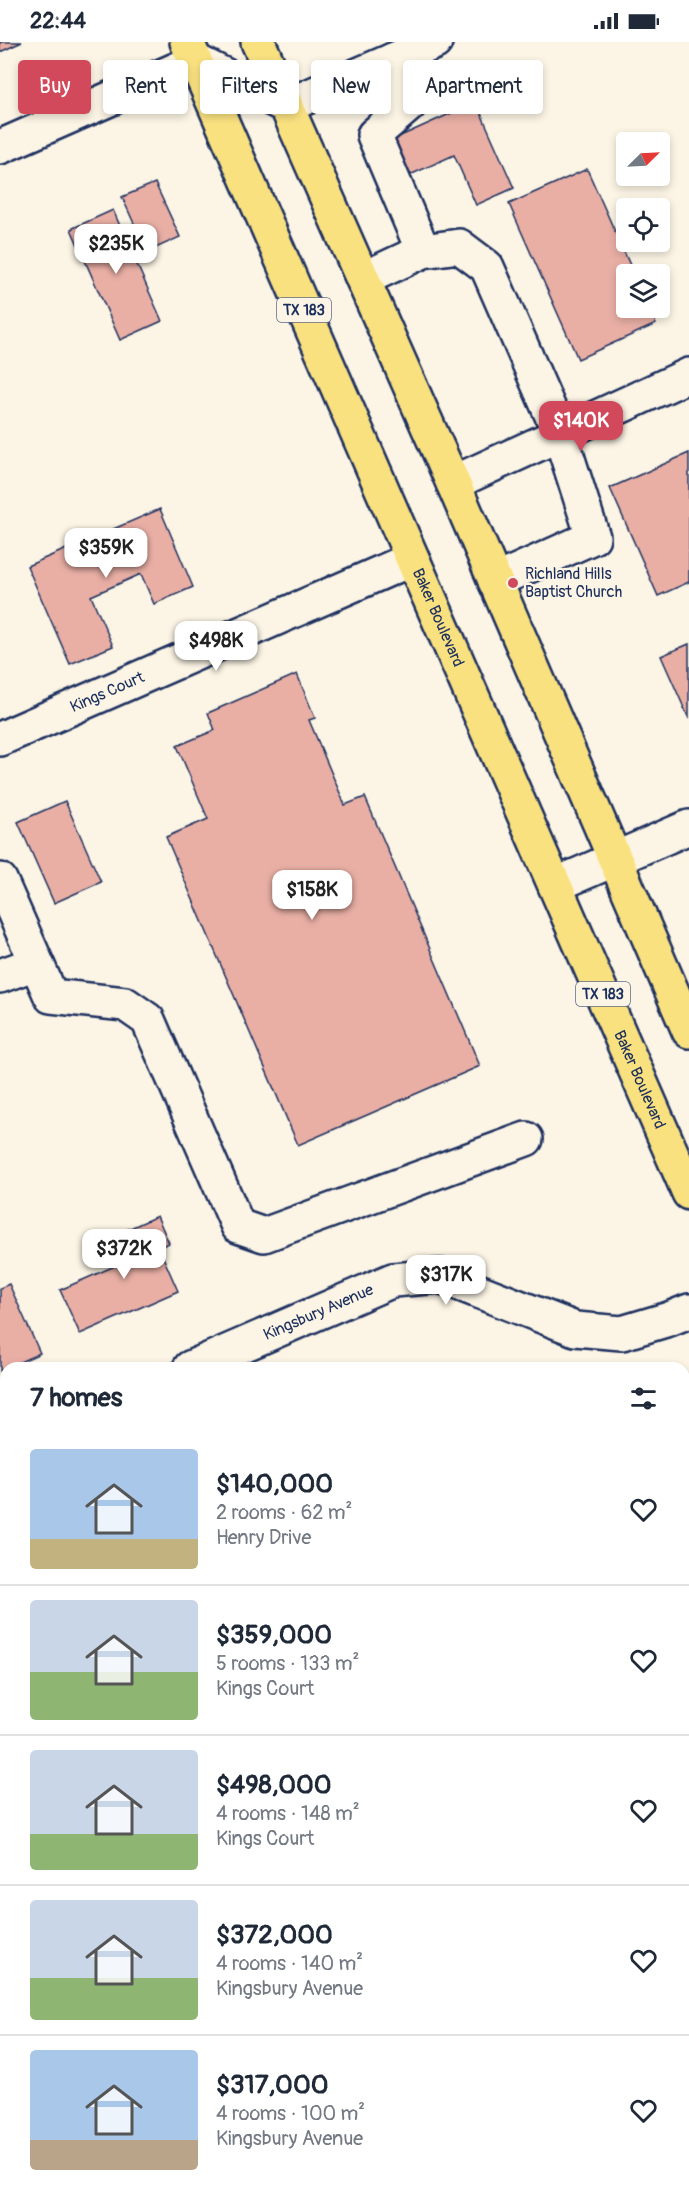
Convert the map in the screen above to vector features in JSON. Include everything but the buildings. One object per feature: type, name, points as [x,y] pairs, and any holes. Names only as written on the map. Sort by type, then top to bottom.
[{"type":"main road","points":[[258,42],[266,60]]},
{"type":"main road","name":"Baker Boulevard","points":[[191,52],[689,1193]]},
{"type":"main road","points":[[290,114],[453,483],[689,1031]]},
{"type":"street","points":[[299,100],[435,42]]},
{"type":"street","points":[[0,147],[191,52],[205,60]]},
{"type":"street","points":[[393,60],[410,104],[374,135],[423,251]]},
{"type":"street","points":[[363,279],[423,251],[459,246],[487,267],[560,434],[593,537],[495,581]]},
{"type":"street","points":[[453,483],[689,375]]},
{"type":"street","name":"Kings Court","points":[[0,739],[412,559]]},
{"type":"street","points":[[555,885],[689,827]]},
{"type":"street","points":[[0,881],[51,996],[125,1004],[148,1020],[238,1226],[264,1235],[526,1139]]},
{"type":"street","points":[[0,976],[36,963]]},
{"type":"street","name":"Kingsbury Avenue","points":[[204,1362],[393,1280],[440,1276],[575,1329],[622,1333],[689,1311]]},
{"type":"place","name":"Richland Hills Baptist Church","points":[[513,583]]}]
